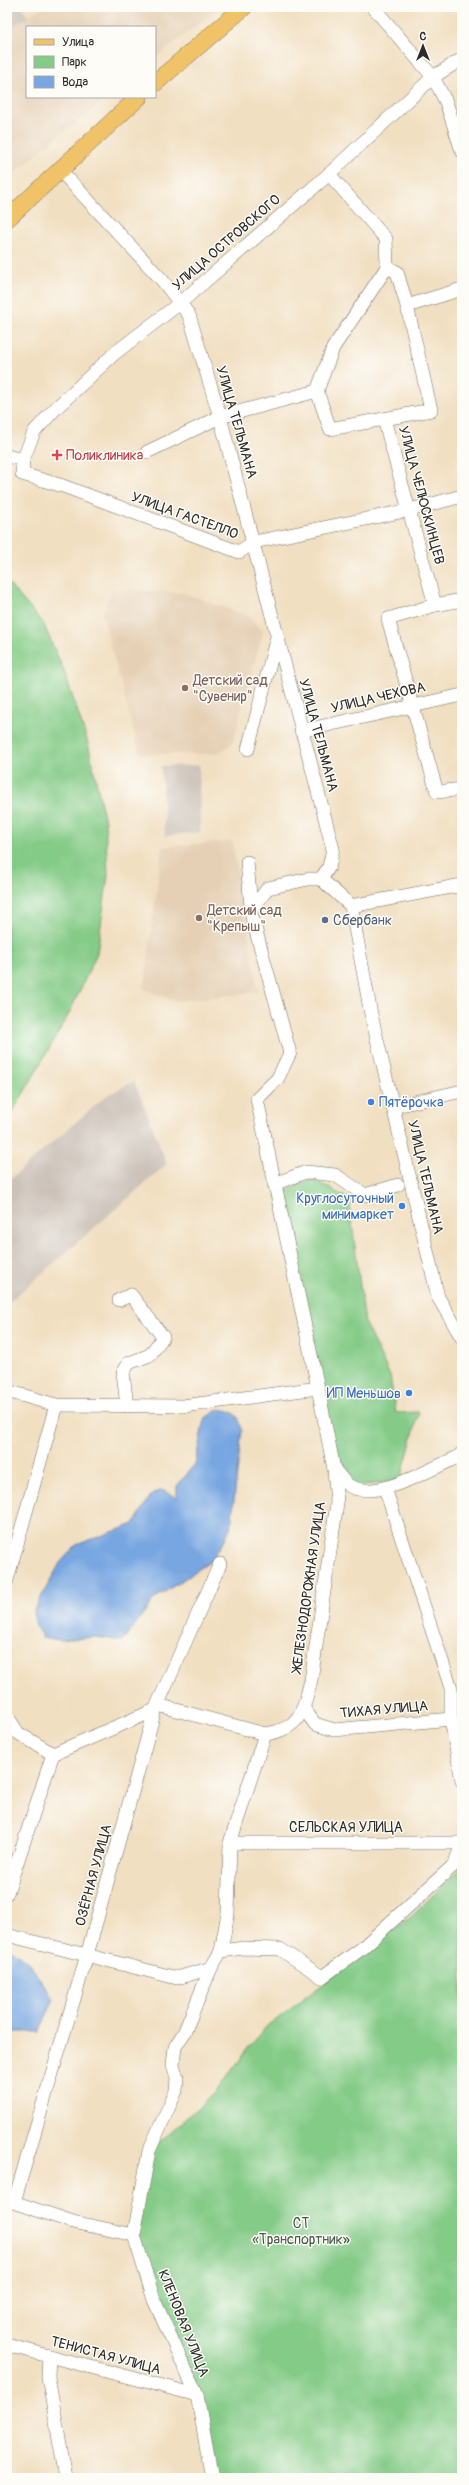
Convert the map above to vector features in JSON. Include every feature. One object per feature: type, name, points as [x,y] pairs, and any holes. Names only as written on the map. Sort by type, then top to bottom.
[{"type":"main road","points":[[156,82],[244,7]]},
{"type":"main road","points":[[7,219],[138,98]]},
{"type":"street","points":[[373,7],[433,77],[446,102],[462,151]]},
{"type":"street","name":"УЛИЦА ОСТРОВСКОГО","points":[[23,460],[34,432],[55,409],[116,353],[180,303],[329,174],[433,77],[462,59]]},
{"type":"street","name":"УЛИЦА ТЕЛЬМАНА","points":[[59,170],[162,280],[189,314],[220,417],[254,542],[277,638],[333,849],[329,867],[321,880]]},
{"type":"street","points":[[329,174],[386,239],[387,267],[333,348],[317,391],[330,430],[384,419]]},
{"type":"street","name":"УЛИЦА ЧЕЛЮСКИНЦЕВ","points":[[387,267],[396,272],[407,306],[431,410],[384,419],[435,605]]},
{"type":"street","points":[[407,306],[462,289]]},
{"type":"street","points":[[147,452],[220,417],[317,391]]},
{"type":"street","points":[[7,456],[23,460]]},
{"type":"street","name":"УЛИЦА ГАСТЕЛЛО","points":[[23,460],[22,474],[63,486],[239,552],[254,542],[410,510],[462,496]]},
{"type":"street","points":[[462,600],[435,605],[388,619],[414,706],[437,792],[462,789]]},
{"type":"street","points":[[248,749],[277,638]]},
{"type":"street","name":"УЛИЦА ЧЕХОВА","points":[[301,731],[462,695]]},
{"type":"street","name":"ЖЕЛЕЗНОДОРОЖНАЯ УЛИЦА","points":[[247,862],[252,909],[290,1053],[278,1078],[257,1099],[318,1388],[334,1469],[337,1503],[311,1680],[304,1709],[294,1723],[280,1732],[265,1734]]},
{"type":"street","points":[[252,909],[268,888],[308,879],[321,880],[352,906],[462,885]]},
{"type":"street","name":"УЛИЦА ТЕЛЬМАНА","points":[[352,906],[371,1014],[438,1297],[462,1338]]},
{"type":"street","points":[[392,1107],[462,1091]]},
{"type":"street","points":[[274,1184],[306,1172],[335,1175],[365,1195],[398,1185]]},
{"type":"street","points":[[119,1300],[131,1295],[163,1337],[150,1355],[129,1363],[123,1373],[127,1406]]},
{"type":"street","points":[[7,1391],[56,1405],[183,1406],[318,1388]]},
{"type":"street","points":[[7,1580],[56,1405]]},
{"type":"street","points":[[334,1469],[348,1485],[362,1491],[385,1488],[458,1457],[462,1453]]},
{"type":"street","points":[[385,1488],[451,1688],[451,1719],[462,1781]]},
{"type":"street","name":"ОЗЁРНАЯ УЛИЦА","points":[[10,2201],[88,1955],[156,1707],[220,1564]]},
{"type":"street","points":[[7,1893],[53,1754],[156,1707],[265,1734],[230,1843],[228,1913],[221,1951],[211,1968],[177,1978],[7,1935]]},
{"type":"street","name":"ТИХАЯ УЛИЦА","points":[[304,1709],[316,1724],[334,1730],[451,1719]]},
{"type":"street","points":[[7,1716],[18,1733],[53,1754]]},
{"type":"street","name":"СЕЛЬСКАЯ УЛИЦА","points":[[230,1843],[462,1844]]},
{"type":"street","points":[[221,1951],[244,1948],[280,1949],[322,1978],[361,1949],[454,1865],[462,1844]]},
{"type":"street","name":"КЛЕНОВАЯ УЛИЦА","points":[[211,1968],[184,2033],[175,2047],[173,2065],[177,2078],[176,2091],[148,2150],[134,2235],[154,2300],[197,2395],[212,2478]]},
{"type":"street","points":[[10,2201],[73,2222],[134,2235]]},
{"type":"street","name":"ТЕНИСТАЯ УЛИЦА","points":[[7,2344],[197,2395]]},
{"type":"street","points":[[49,2356],[48,2377],[66,2478]]},
{"type":"shaded area","points":[[7,7],[22,7],[28,17],[7,29]]},
{"type":"shaded area","points":[[43,7],[220,7],[156,57],[156,26],[26,26],[26,98],[104,98],[89,113],[54,139],[7,180],[7,29]]},
{"type":"shaded area","name":"Детский сад \"Сувенир\"","points":[[113,589],[183,593],[248,616],[263,632],[232,744],[216,754],[140,754],[102,614]]},
{"type":"shaded area","points":[[199,765],[200,832],[165,836],[161,766]]},
{"type":"shaded area","name":"Детский сад \"Крепыш\"","points":[[232,841],[258,992],[174,1001],[144,989],[162,847]]},
{"type":"shaded area","points":[[134,1081],[167,1164],[7,1304],[7,1182],[106,1096]]},
{"type":"green space","points":[[7,582],[43,623],[64,671],[88,743],[105,822],[108,875],[97,953],[69,1014],[7,1122]]},
{"type":"green space","points":[[312,1179],[349,1199],[365,1324],[390,1376],[396,1413],[419,1412],[401,1479],[358,1487],[334,1469],[277,1195]]},
{"type":"green space","name":"СТ «Транспортник»","points":[[462,1866],[462,2478],[216,2478],[201,2394],[154,2300],[134,2235],[149,2151],[214,2093],[263,2030],[413,1915]]},
{"type":"water","points":[[219,1409],[229,1411],[238,1417],[242,1430],[231,1526],[224,1541],[211,1561],[154,1599],[123,1641],[96,1637],[60,1640],[43,1638],[36,1627],[34,1610],[60,1563],[76,1545],[134,1524],[151,1495],[162,1490],[177,1498],[177,1486],[195,1464],[204,1419]]},
{"type":"water","points":[[7,1946],[29,1963],[54,1999],[39,2032],[7,2032]]},
{"type":"place","name":"Поликлиника","points":[[57,455]]},
{"type":"place","name":"Детский сад \"Сувенир\"","points":[[185,688]]},
{"type":"place","name":"Детский сад \"Крепыш\"","points":[[199,918]]},
{"type":"place","name":"Сбербанк","points":[[325,920]]},
{"type":"place","name":"Пятёрочка","points":[[371,1102]]},
{"type":"place","name":"Круглосуточный минимаркет","points":[[402,1206]]},
{"type":"place","name":"ИП Меньшов","points":[[409,1393]]}]
